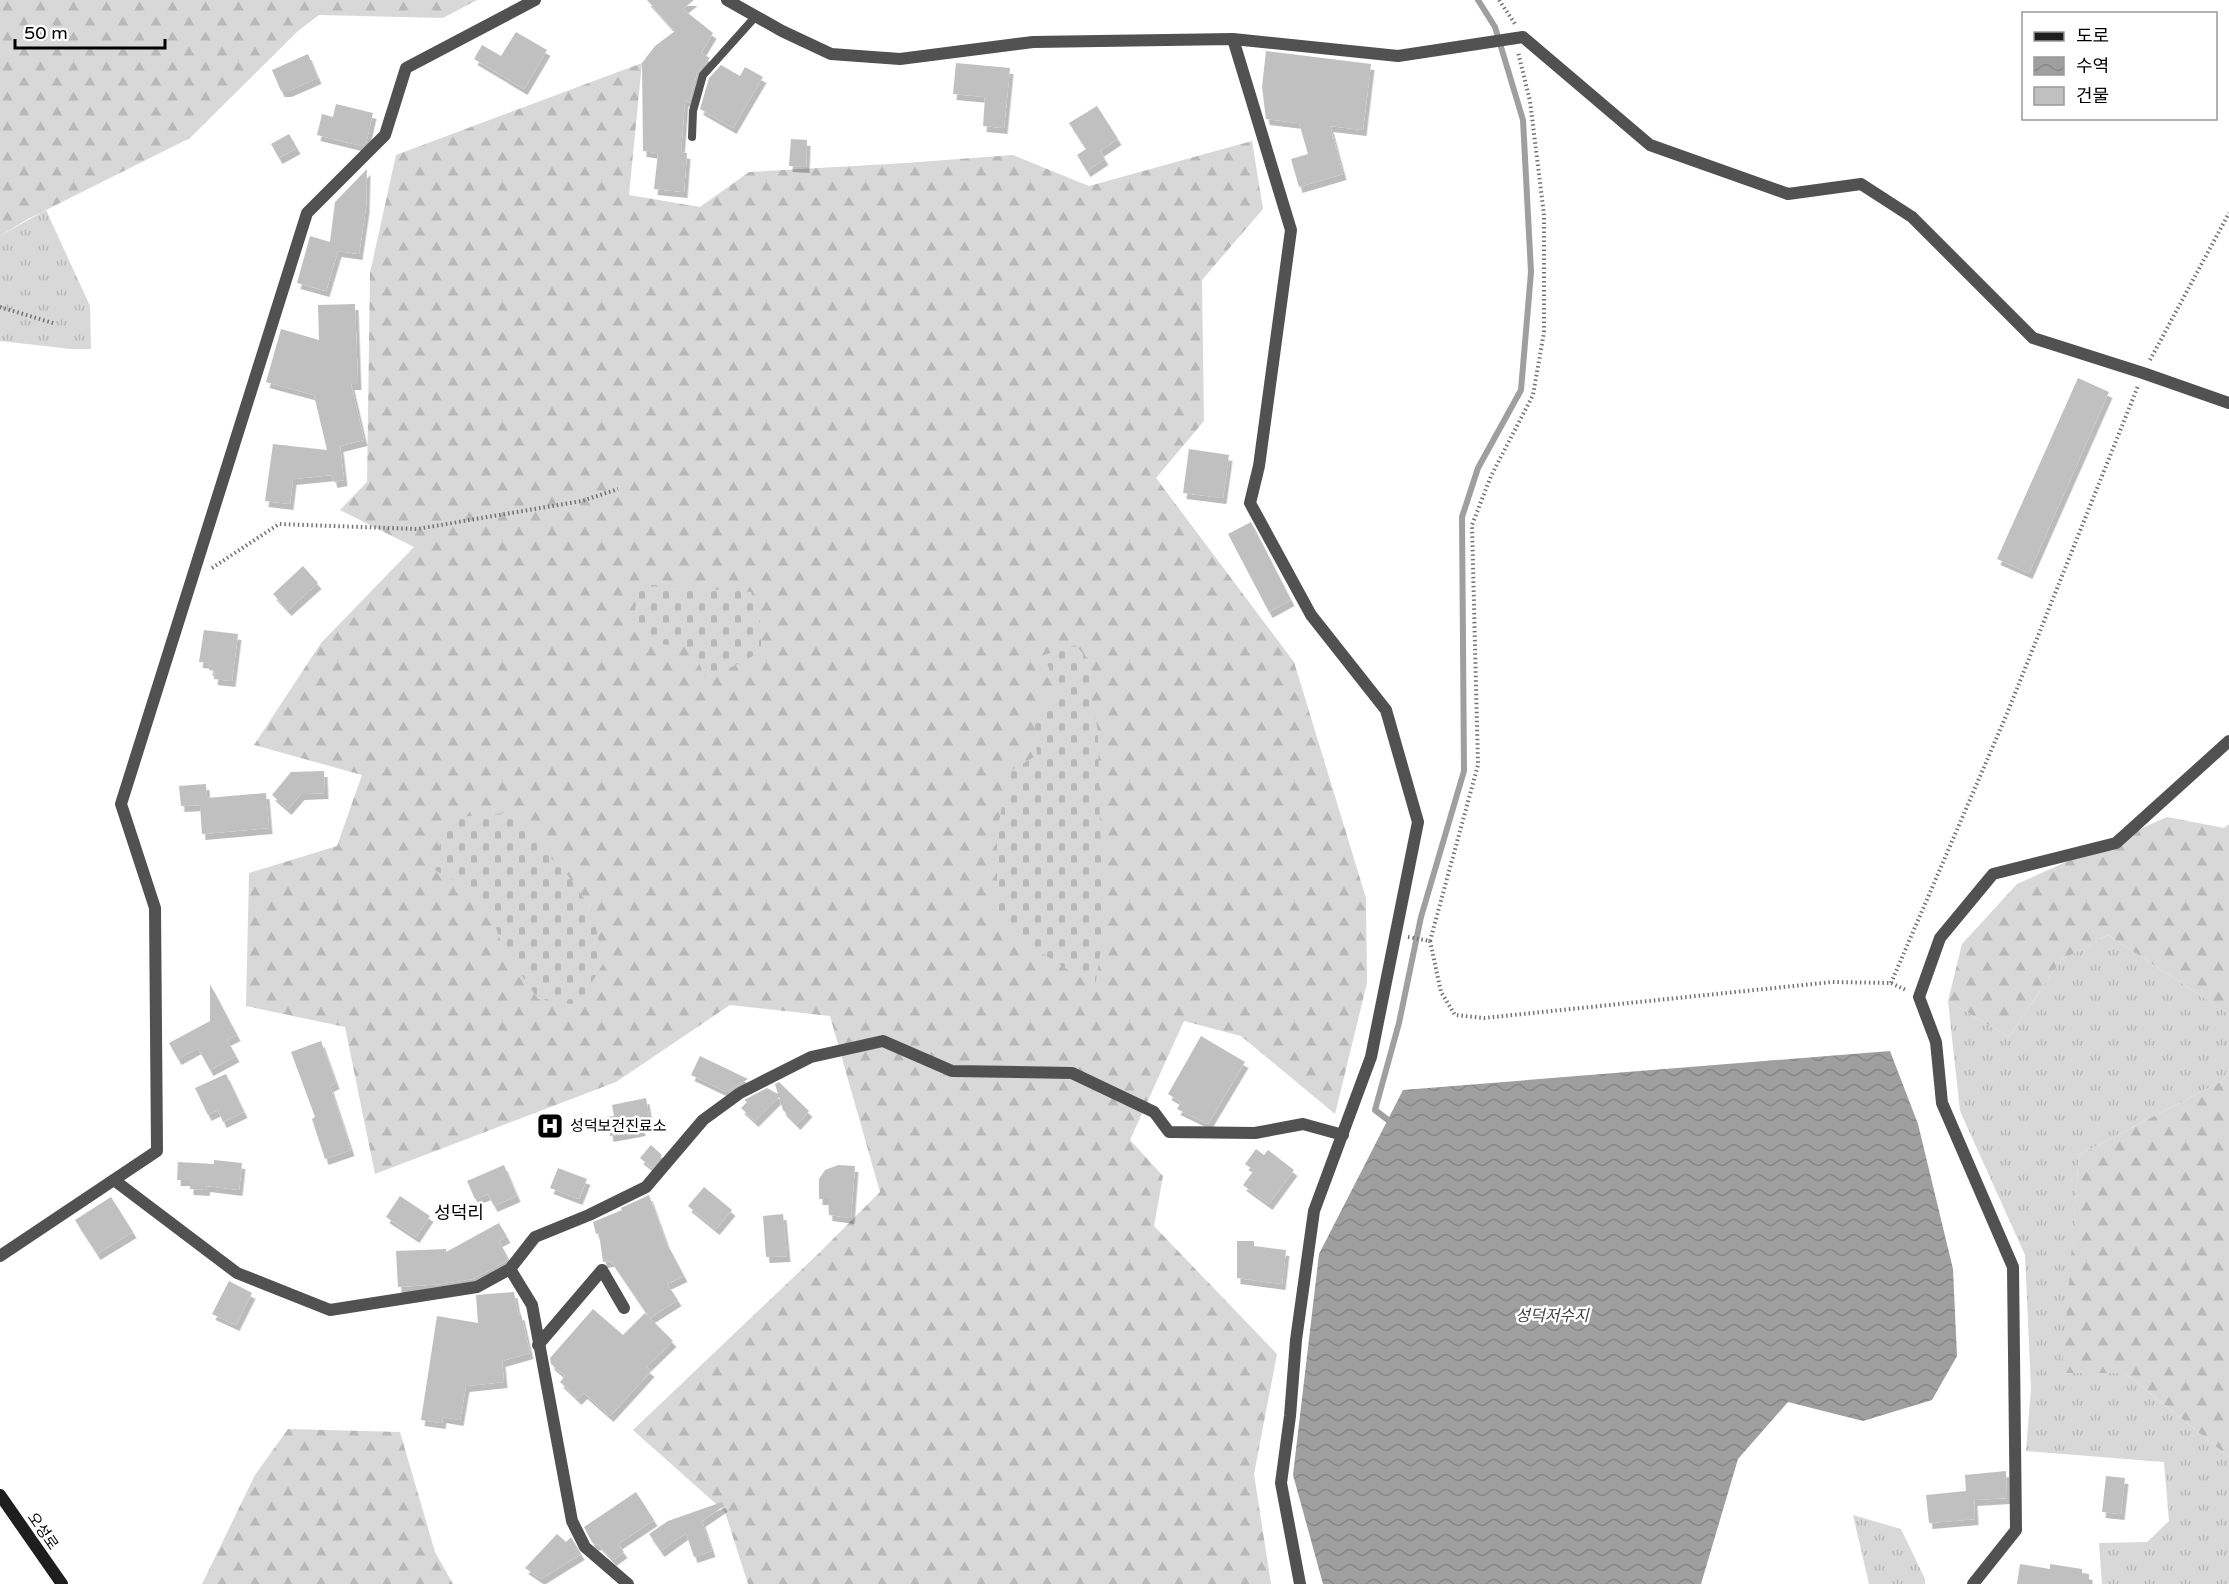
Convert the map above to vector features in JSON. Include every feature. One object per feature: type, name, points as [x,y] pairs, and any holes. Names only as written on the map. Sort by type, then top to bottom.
[{"type":"main road","name":"오성로","points":[[0,1495],[62,1584]]},
{"type":"street","points":[[0,1256],[157,1151],[155,908],[121,804],[307,213],[385,135],[406,68],[534,0]]},
{"type":"street","points":[[728,0],[831,54],[900,59],[1034,42],[1233,39],[1398,56],[1523,37],[1650,145],[1788,194],[1861,184],[1912,217],[2033,338],[2229,403]]},
{"type":"street","points":[[1233,39],[1291,230],[1259,466],[1250,503],[1311,615],[1386,710],[1418,822],[1371,1057],[1314,1210],[1296,1340],[1290,1416],[1281,1483],[1300,1584]]},
{"type":"street","points":[[1973,1584],[2016,1530],[2013,1267],[1942,1103],[1936,1042],[1919,997],[1940,938],[1993,874],[2116,843],[2229,741]]},
{"type":"street","points":[[114,1180],[237,1274],[330,1310],[477,1287],[510,1269],[535,1237],[589,1215],[646,1187],[703,1120],[740,1093],[811,1057],[883,1041],[952,1071],[1072,1073],[1154,1112],[1169,1132],[1255,1133],[1303,1124],[1343,1135]]},
{"type":"street","points":[[510,1269],[532,1305],[573,1521],[585,1547],[628,1584]]},
{"type":"street","points":[[538,1345],[602,1270],[624,1308]]},
{"type":"lane","points":[[692,137],[693,111],[703,75],[756,16]]},
{"type":"path","points":[[1499,0],[1523,37],[1517,50],[1530,101],[1544,214],[1544,332],[1533,394],[1491,476],[1472,525],[1478,765],[1427,940],[1441,992],[1455,1015],[1484,1018],[1832,982],[1891,983],[1919,997]]},
{"type":"path","points":[[1891,983],[2006,716],[2143,373],[2229,213]]},
{"type":"path","points":[[0,307],[56,324]]},
{"type":"path","points":[[191,582],[279,524],[417,529],[582,501],[618,489]]},
{"type":"path","points":[[1408,937],[1427,940]]},
{"type":"green space","points":[[0,0],[477,0],[443,18],[319,15],[298,31],[190,138],[28,219],[0,236]]},
{"type":"green space","points":[[642,63],[629,195],[700,207],[749,172],[1013,155],[1089,186],[1252,141],[1263,209],[1202,280],[1204,421],[1156,478],[1294,662],[1366,898],[1367,983],[1335,1114],[1241,1036],[1184,1021],[1130,1140],[1163,1176],[1154,1226],[1277,1354],[1254,1474],[1271,1584],[748,1584],[725,1512],[633,1430],[880,1192],[830,1016],[730,1005],[616,1082],[375,1174],[345,1027],[246,1006],[249,873],[337,846],[362,775],[254,745],[321,643],[414,547],[340,510],[367,482],[370,273],[396,155]]},
{"type":"green space","points":[[46,210],[90,306],[91,349],[0,341],[0,236]]},
{"type":"green space","points":[[639,584],[751,592],[761,626],[761,652],[706,680],[693,648],[647,642],[634,616]]},
{"type":"green space","points":[[1075,645],[1090,661],[1089,685],[1098,732],[1100,828],[1106,916],[1095,987],[1028,944],[992,915],[997,882],[997,831],[1009,772],[1037,755],[1034,721],[1057,690],[1044,655]]},
{"type":"green space","points":[[506,813],[567,874],[593,912],[603,964],[578,1005],[538,999],[503,948],[486,900],[435,870],[445,818]]},
{"type":"green space","points":[[2167,817],[2224,828],[2229,824],[2229,1014],[2108,935],[2061,960],[2009,1037],[1948,1001],[1962,944],[2017,884]]},
{"type":"green space","points":[[2108,935],[2229,1014],[2229,1068],[2222,1081],[2079,1155],[2063,1373],[2125,1373],[2229,1457],[2229,1584],[2102,1584],[2099,1543],[2147,1542],[2169,1521],[2164,1462],[2026,1451],[2031,1388],[2025,1255],[1960,1111],[1948,1001],[2009,1037],[2061,960]]},
{"type":"green space","points":[[2229,1068],[2229,1457],[2125,1373],[2062,1373],[2079,1155],[2222,1081]]},
{"type":"green space","points":[[288,1429],[400,1432],[435,1552],[453,1584],[202,1584],[255,1475]]},
{"type":"green space","points":[[1853,1515],[1901,1529],[1925,1579],[1925,1584],[1869,1584]]},
{"type":"water","name":"성덕저수지","points":[[1890,1051],[1918,1124],[1953,1269],[1957,1356],[1932,1400],[1863,1421],[1788,1402],[1738,1459],[1701,1584],[1323,1584],[1293,1475],[1319,1254],[1403,1090]]},
{"type":"building","points":[[647,0],[694,0],[683,9],[713,33],[701,53],[710,58],[697,73],[689,103],[685,100],[681,152],[687,153],[684,192],[654,189],[658,153],[643,151],[642,63],[655,46],[675,31]]},
{"type":"building","points":[[516,32],[547,50],[524,89],[474,59],[482,45],[501,56]]},
{"type":"building","points":[[1266,51],[1371,64],[1363,130],[1330,126],[1343,174],[1299,187],[1291,159],[1308,154],[1299,123],[1266,119],[1262,87]]},
{"type":"building","points":[[308,54],[318,78],[288,91],[281,91],[272,70]]},
{"type":"building","points":[[956,63],[1010,68],[1004,128],[983,126],[985,97],[953,94]]},
{"type":"building","points":[[721,65],[740,76],[745,67],[763,77],[733,128],[700,109],[709,78]]},
{"type":"building","points":[[336,104],[373,113],[366,143],[362,146],[317,135],[322,114],[333,117]]},
{"type":"building","points":[[1097,106],[1118,139],[1100,151],[1105,159],[1087,171],[1077,155],[1086,149],[1069,123]]},
{"type":"building","points":[[289,134],[297,148],[279,158],[271,144]]},
{"type":"building","points":[[791,139],[807,140],[806,167],[789,166]]},
{"type":"building","points":[[367,169],[366,207],[359,254],[338,251],[326,291],[297,283],[310,236],[330,242],[335,202]]},
{"type":"building","points":[[355,304],[358,384],[351,384],[364,440],[340,446],[344,480],[334,482],[332,475],[293,479],[290,504],[265,501],[273,444],[327,450],[314,395],[266,382],[281,329],[319,340],[318,305]]},
{"type":"building","points":[[2078,378],[2109,392],[2029,573],[1997,559]]},
{"type":"building","points":[[1189,449],[1229,455],[1223,498],[1183,493]]},
{"type":"building","points":[[1251,522],[1291,600],[1269,612],[1228,534]]},
{"type":"building","points":[[303,566],[318,583],[288,610],[273,594]]},
{"type":"building","points":[[204,630],[238,634],[232,681],[214,679],[215,671],[209,670],[210,663],[199,662]]},
{"type":"building","points":[[324,771],[325,793],[301,794],[288,809],[272,795],[291,772]]},
{"type":"building","points":[[206,784],[207,798],[266,793],[269,828],[202,834],[200,805],[181,806],[179,786]]},
{"type":"building","points":[[210,984],[237,1035],[227,1040],[236,1056],[210,1070],[198,1048],[178,1059],[169,1043],[210,1021]]},
{"type":"building","points":[[1201,1036],[1245,1062],[1208,1124],[1177,1109],[1181,1102],[1168,1094]]},
{"type":"building","points":[[321,1041],[336,1083],[330,1086],[351,1150],[325,1159],[312,1119],[315,1117],[291,1052]]},
{"type":"building","points":[[700,1056],[748,1079],[727,1092],[691,1075]]},
{"type":"building","points":[[226,1074],[244,1112],[223,1122],[218,1110],[208,1115],[195,1088]]},
{"type":"building","points":[[779,1082],[809,1111],[797,1124],[783,1110],[779,1097],[755,1121],[741,1108],[747,1102],[744,1100],[767,1088],[778,1094],[775,1084]]},
{"type":"building","points":[[646,1098],[649,1117],[640,1119],[642,1130],[610,1136],[607,1117],[614,1116],[612,1105]]},
{"type":"building","points":[[651,1145],[662,1155],[652,1168],[640,1158]]},
{"type":"building","points":[[1256,1149],[1264,1155],[1268,1150],[1294,1170],[1269,1204],[1243,1185],[1254,1170],[1245,1164]]},
{"type":"building","points":[[214,1160],[242,1163],[239,1190],[207,1186],[206,1190],[190,1189],[190,1180],[177,1180],[178,1162],[214,1164]]},
{"type":"building","points":[[504,1165],[517,1196],[494,1206],[488,1194],[475,1199],[467,1181]]},
{"type":"building","points":[[838,1165],[855,1166],[851,1218],[829,1215],[828,1199],[819,1199],[819,1179],[825,1170]]},
{"type":"building","points":[[558,1168],[587,1179],[579,1199],[550,1188]]},
{"type":"building","points":[[704,1187],[732,1210],[716,1229],[688,1206]]},
{"type":"building","points":[[649,1195],[666,1242],[684,1276],[667,1284],[678,1300],[650,1318],[673,1341],[646,1367],[651,1371],[610,1416],[584,1393],[578,1399],[560,1382],[565,1376],[551,1364],[550,1358],[593,1309],[623,1335],[645,1313],[649,1317],[611,1261],[603,1262],[599,1233],[596,1234],[593,1222]]},
{"type":"building","points":[[400,1196],[430,1216],[416,1237],[386,1217]]},
{"type":"building","points":[[111,1197],[133,1232],[97,1254],[75,1220]]},
{"type":"building","points":[[783,1214],[787,1256],[766,1257],[763,1216]]},
{"type":"building","points":[[499,1223],[507,1237],[499,1241],[508,1258],[506,1261],[473,1279],[398,1287],[396,1251],[446,1249],[446,1252]]},
{"type":"building","points":[[1237,1241],[1254,1241],[1254,1246],[1286,1250],[1282,1284],[1237,1278]]},
{"type":"building","points":[[229,1281],[252,1293],[236,1325],[212,1314]]},
{"type":"building","points":[[514,1292],[518,1315],[521,1314],[530,1353],[502,1361],[504,1382],[466,1386],[460,1420],[443,1417],[442,1423],[421,1420],[437,1316],[478,1323],[476,1295]]},
{"type":"building","points":[[2006,1471],[2007,1498],[1974,1500],[1975,1519],[1929,1523],[1926,1495],[1966,1491],[1965,1475]]},
{"type":"building","points":[[2106,1476],[2125,1478],[2121,1514],[2102,1512]]},
{"type":"building","points":[[636,1492],[654,1520],[618,1544],[624,1552],[613,1560],[598,1544],[592,1542],[584,1527]]},
{"type":"building","points":[[722,1502],[724,1506],[702,1521],[712,1551],[694,1557],[686,1533],[661,1551],[649,1534],[668,1521]]},
{"type":"building","points":[[557,1534],[566,1542],[571,1537],[581,1554],[541,1579],[525,1568]]},
{"type":"building","points":[[2020,1564],[2050,1569],[2050,1564],[2082,1569],[2082,1573],[2089,1574],[2089,1584],[2017,1584]]},
{"type":"waterway","points":[[1388,1120],[1375,1110],[1399,1023],[1421,917],[1464,771],[1462,517],[1478,468],[1521,390],[1531,272],[1523,120],[1495,27],[1478,0]]},
{"type":"place","name":"성덕보건진료소","points":[[550,1126]]},
{"type":"district","name":"성덕리","points":[[459,1213]]}]
